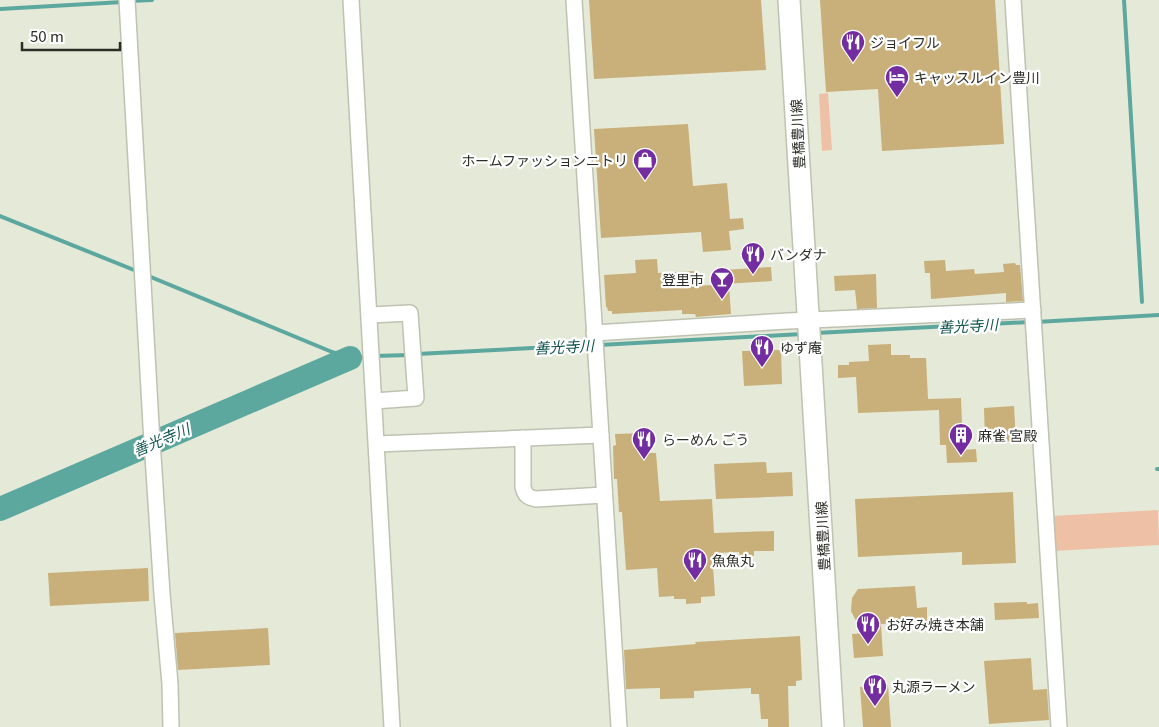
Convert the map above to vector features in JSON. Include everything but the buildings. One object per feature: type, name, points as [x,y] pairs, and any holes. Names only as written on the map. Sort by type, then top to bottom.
[{"type":"main road","name":"豊橋豊川線","points":[[789,0],[833,727]]},
{"type":"street","points":[[351,0],[392,727]]},
{"type":"street","points":[[574,0],[619,727]]},
{"type":"street","points":[[1013,0],[1059,727]]},
{"type":"street","points":[[127,2],[152,444],[170,684],[171,727]]},
{"type":"street","points":[[370,315],[410,313],[416,398],[374,401]]},
{"type":"street","points":[[595,343],[1033,318]]},
{"type":"street","points":[[377,444],[601,434]]},
{"type":"street","points":[[523,438],[523,487],[524,494],[528,498],[604,495]]},
{"type":"shaded area","points":[[828,93],[832,150],[822,151],[819,94]]},
{"type":"shaded area","points":[[1158,510],[1159,545],[1054,551],[1052,516]]},
{"type":"waterway","points":[[130,1],[152,0]]},
{"type":"waterway","points":[[1124,0],[1142,302]]},
{"type":"waterway","points":[[0,9],[123,2]]},
{"type":"waterway","points":[[0,216],[139,272]]},
{"type":"waterway","points":[[146,275],[332,352],[350,358],[367,357]]},
{"type":"waterway","name":"善光寺川","points":[[1036,322],[1159,315]]},
{"type":"waterway","name":"善光寺川","points":[[816,333],[1029,322]]},
{"type":"waterway","name":"善光寺川","points":[[599,345],[802,334]]},
{"type":"waterway","name":"善光寺川","points":[[417,354],[592,345]]},
{"type":"waterway","name":"善光寺川","points":[[374,356],[410,355]]},
{"type":"waterway","name":"善光寺川","points":[[0,509],[350,358]]},
{"type":"place","name":"ジョイフル","points":[[853,63]]},
{"type":"place","name":"キャッスルイン豊川","points":[[897,98]]},
{"type":"place","name":"ホームファッションニトリ","points":[[645,181]]},
{"type":"place","name":"バンダナ","points":[[753,275]]},
{"type":"place","name":"登里市","points":[[722,300]]},
{"type":"place","name":"ゆず庵","points":[[762,368]]},
{"type":"place","name":"麻雀 宮殿","points":[[961,456]]},
{"type":"place","name":"らーめん ごう","points":[[644,460]]},
{"type":"place","name":"魚魚丸","points":[[695,581]]},
{"type":"place","name":"お好み焼き本舗","points":[[868,645]]},
{"type":"place","name":"丸源ラーメン","points":[[875,707]]}]
